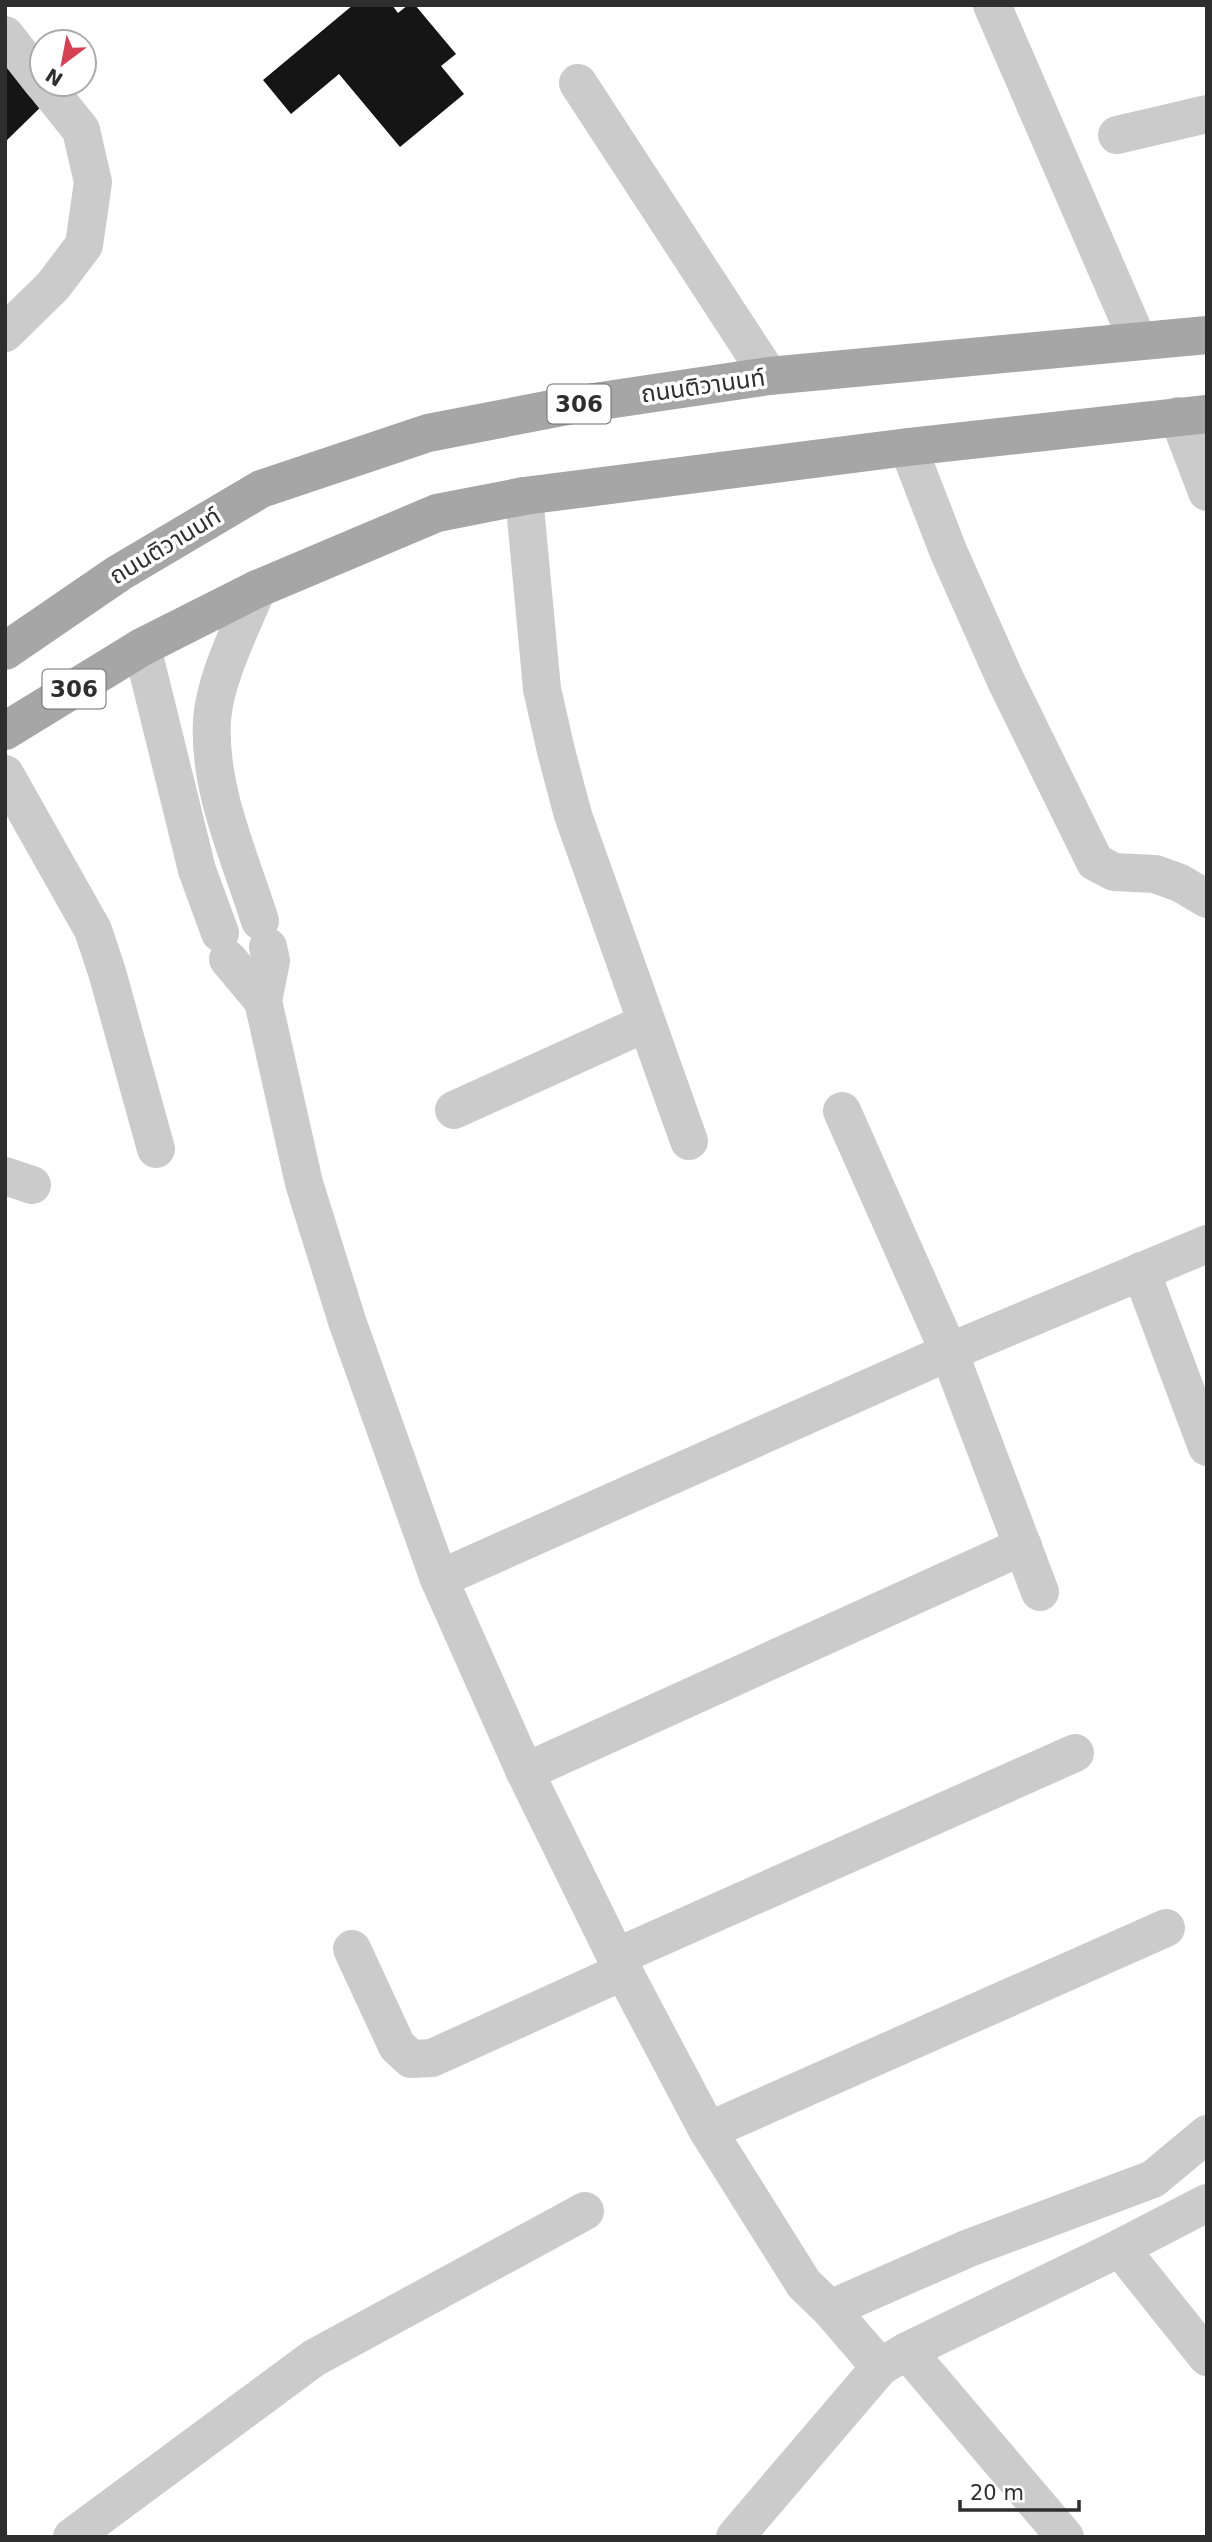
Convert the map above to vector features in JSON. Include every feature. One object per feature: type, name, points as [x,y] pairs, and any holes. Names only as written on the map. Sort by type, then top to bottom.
[{"type":"main road","name":"ถนนติวานนท์","points":[[5,651],[119,573],[261,489],[428,433],[567,406],[769,376],[1207,335]]},
{"type":"main road","name":"306","points":[[5,731],[142,647],[257,589],[437,513],[524,496],[908,447],[1192,415]]},
{"type":"street","points":[[992,5],[1138,341]]},
{"type":"street","points":[[5,35],[28,64]]},
{"type":"street","points":[[578,83],[769,376]]},
{"type":"street","points":[[5,333],[53,286],[84,245],[93,181],[81,130],[55,98]]},
{"type":"street","points":[[1117,135],[1207,114]]},
{"type":"street","points":[[1192,415],[1207,492]]},
{"type":"street","points":[[908,447],[949,554],[1006,681],[1095,862],[1114,872],[1155,874],[1180,883],[1207,899]]},
{"type":"street","points":[[524,496],[542,689],[556,751],[573,815],[689,1141]]},
{"type":"street","points":[[257,589],[225,667],[212,719],[214,775],[271,961],[263,1001]]},
{"type":"street","points":[[142,647],[197,870],[224,946],[263,1001],[304,1183],[347,1321],[439,1579],[525,1772],[620,1964],[708,2131],[804,2284],[830,2309],[894,2359],[1065,2537]]},
{"type":"street","points":[[5,774],[93,930],[156,1149]]},
{"type":"street","points":[[191,843],[232,832]]},
{"type":"street","points":[[454,1110],[646,1023]]},
{"type":"street","points":[[842,1111],[949,1352],[1040,1592]]},
{"type":"street","points":[[439,1579],[949,1352],[1207,1244]]},
{"type":"street","points":[[1141,1271],[1207,1447]]},
{"type":"street","points":[[525,1772],[1023,1546]]},
{"type":"street","points":[[352,1949],[397,2046],[411,2059],[432,2058],[620,1964],[1075,1754]]},
{"type":"street","points":[[708,2131],[1166,1928]]},
{"type":"street","points":[[830,2309],[969,2248],[1153,2179],[1207,2134]]},
{"type":"street","points":[[735,2537],[894,2359],[1207,2203]]},
{"type":"street","points":[[72,2537],[314,2358],[584,2211]]},
{"type":"street","points":[[1120,2248],[1207,2357]]},
{"type":"building","points":[[353,5],[392,5],[398,13],[408,5],[415,5],[456,54],[441,66],[464,94],[400,147],[339,74],[291,114],[263,80]]},
{"type":"building","points":[[5,58],[28,80],[28,98],[48,100],[5,142]]}]
